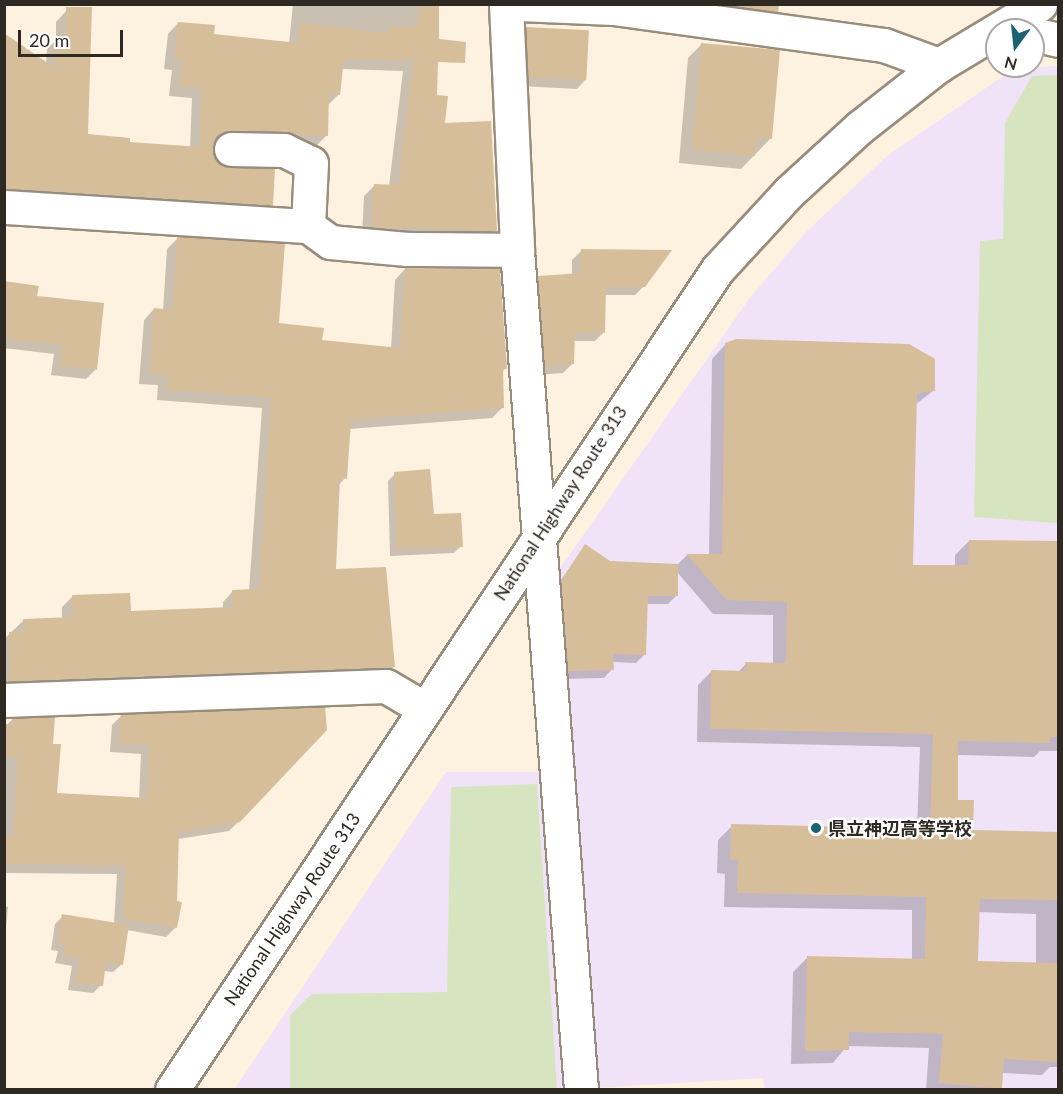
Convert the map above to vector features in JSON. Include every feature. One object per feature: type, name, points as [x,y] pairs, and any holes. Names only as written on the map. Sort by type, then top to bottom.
[{"type":"main road","points":[[506,4],[517,250],[537,538],[547,624],[581,1089]]},
{"type":"main road","points":[[519,4],[613,8],[884,45],[939,65]]},
{"type":"main road","name":"National Highway Route 313","points":[[1029,18],[1040,4]]},
{"type":"main road","name":"National Highway Route 313","points":[[172,1089],[717,270],[789,192],[860,127],[939,65],[985,45]]},
{"type":"main road","points":[[231,149],[284,150],[311,163],[308,226]]},
{"type":"main road","points":[[4,207],[308,226],[330,242],[407,249],[517,250]]},
{"type":"main road","points":[[4,700],[386,686],[425,709]]},
{"type":"shaded area","name":"県立神辺高等学校","points":[[1058,66],[1058,1089],[765,1090],[763,1078],[594,1088],[554,577],[749,299],[806,232],[887,156],[1000,78],[1045,78],[1045,67]]},
{"type":"shaded area","points":[[446,772],[540,772],[564,1089],[234,1090]]},
{"type":"green space","points":[[1058,75],[1058,523],[974,517],[980,241],[1003,239],[1005,123],[1031,78],[1045,78],[1045,76]]},
{"type":"green space","points":[[537,784],[557,1089],[290,1089],[290,1015],[312,994],[447,992],[451,787]]},
{"type":"building","points":[[735,4],[779,4],[778,12],[734,6]]},
{"type":"building","points":[[420,6],[439,7],[439,39],[466,42],[465,63],[438,62],[437,95],[448,96],[445,123],[491,121],[497,231],[371,227],[374,184],[398,185],[413,61],[344,59],[340,95],[329,93],[328,136],[231,130],[215,139],[212,149],[222,165],[275,169],[273,205],[4,188],[4,33],[55,68],[56,37],[66,38],[66,7],[92,7],[88,134],[130,138],[130,142],[200,147],[201,88],[179,86],[182,60],[174,59],[178,22],[215,25],[214,34],[298,43],[300,23],[388,33],[388,27],[417,27]]},
{"type":"building","points":[[526,27],[589,30],[586,80],[523,77]]},
{"type":"building","points":[[701,43],[780,50],[772,139],[757,138],[755,156],[692,150]]},
{"type":"building","points":[[177,237],[285,243],[279,323],[324,328],[322,340],[400,348],[405,268],[500,269],[507,369],[503,369],[504,408],[351,420],[347,479],[340,478],[336,569],[386,567],[395,667],[10,681],[9,632],[24,632],[23,619],[73,617],[72,595],[130,593],[131,611],[233,607],[232,590],[259,589],[271,398],[167,390],[168,375],[149,374],[154,308],[172,310]]},
{"type":"building","points":[[581,249],[672,250],[645,287],[606,287],[605,333],[575,333],[574,364],[545,366],[538,276],[581,273]]},
{"type":"building","points":[[4,281],[39,286],[37,296],[104,303],[97,370],[60,366],[62,345],[4,338]]},
{"type":"building","points":[[736,339],[909,344],[935,359],[935,391],[917,393],[913,565],[968,565],[969,540],[1059,541],[1059,737],[1050,737],[1050,743],[958,741],[958,800],[974,800],[973,830],[1059,832],[1059,900],[980,899],[978,961],[1059,963],[1057,1062],[1004,1059],[1002,1089],[939,1083],[943,1034],[849,1032],[849,1050],[805,1051],[807,956],[925,959],[926,897],[737,893],[738,860],[730,860],[731,824],[930,829],[933,734],[710,729],[711,670],[746,671],[745,662],[786,663],[787,602],[727,600],[686,554],[722,554],[725,343]]},
{"type":"building","points":[[430,469],[434,514],[461,513],[463,547],[397,549],[394,472]]},
{"type":"building","points":[[585,544],[610,561],[678,564],[678,596],[648,596],[646,655],[613,654],[614,670],[568,671],[561,581]]},
{"type":"building","points":[[325,707],[327,730],[240,822],[179,832],[177,901],[182,902],[177,928],[123,919],[126,866],[4,864],[4,835],[13,836],[18,758],[4,756],[6,724],[12,724],[12,718],[55,717],[53,744],[61,744],[57,793],[147,798],[150,745],[118,744],[121,714]]},
{"type":"building","points":[[62,914],[129,925],[123,965],[106,962],[103,986],[75,982],[80,958],[63,955],[65,943],[58,942]]},
{"type":"place","name":"県立神辺高等学校","points":[[816,828]]}]
